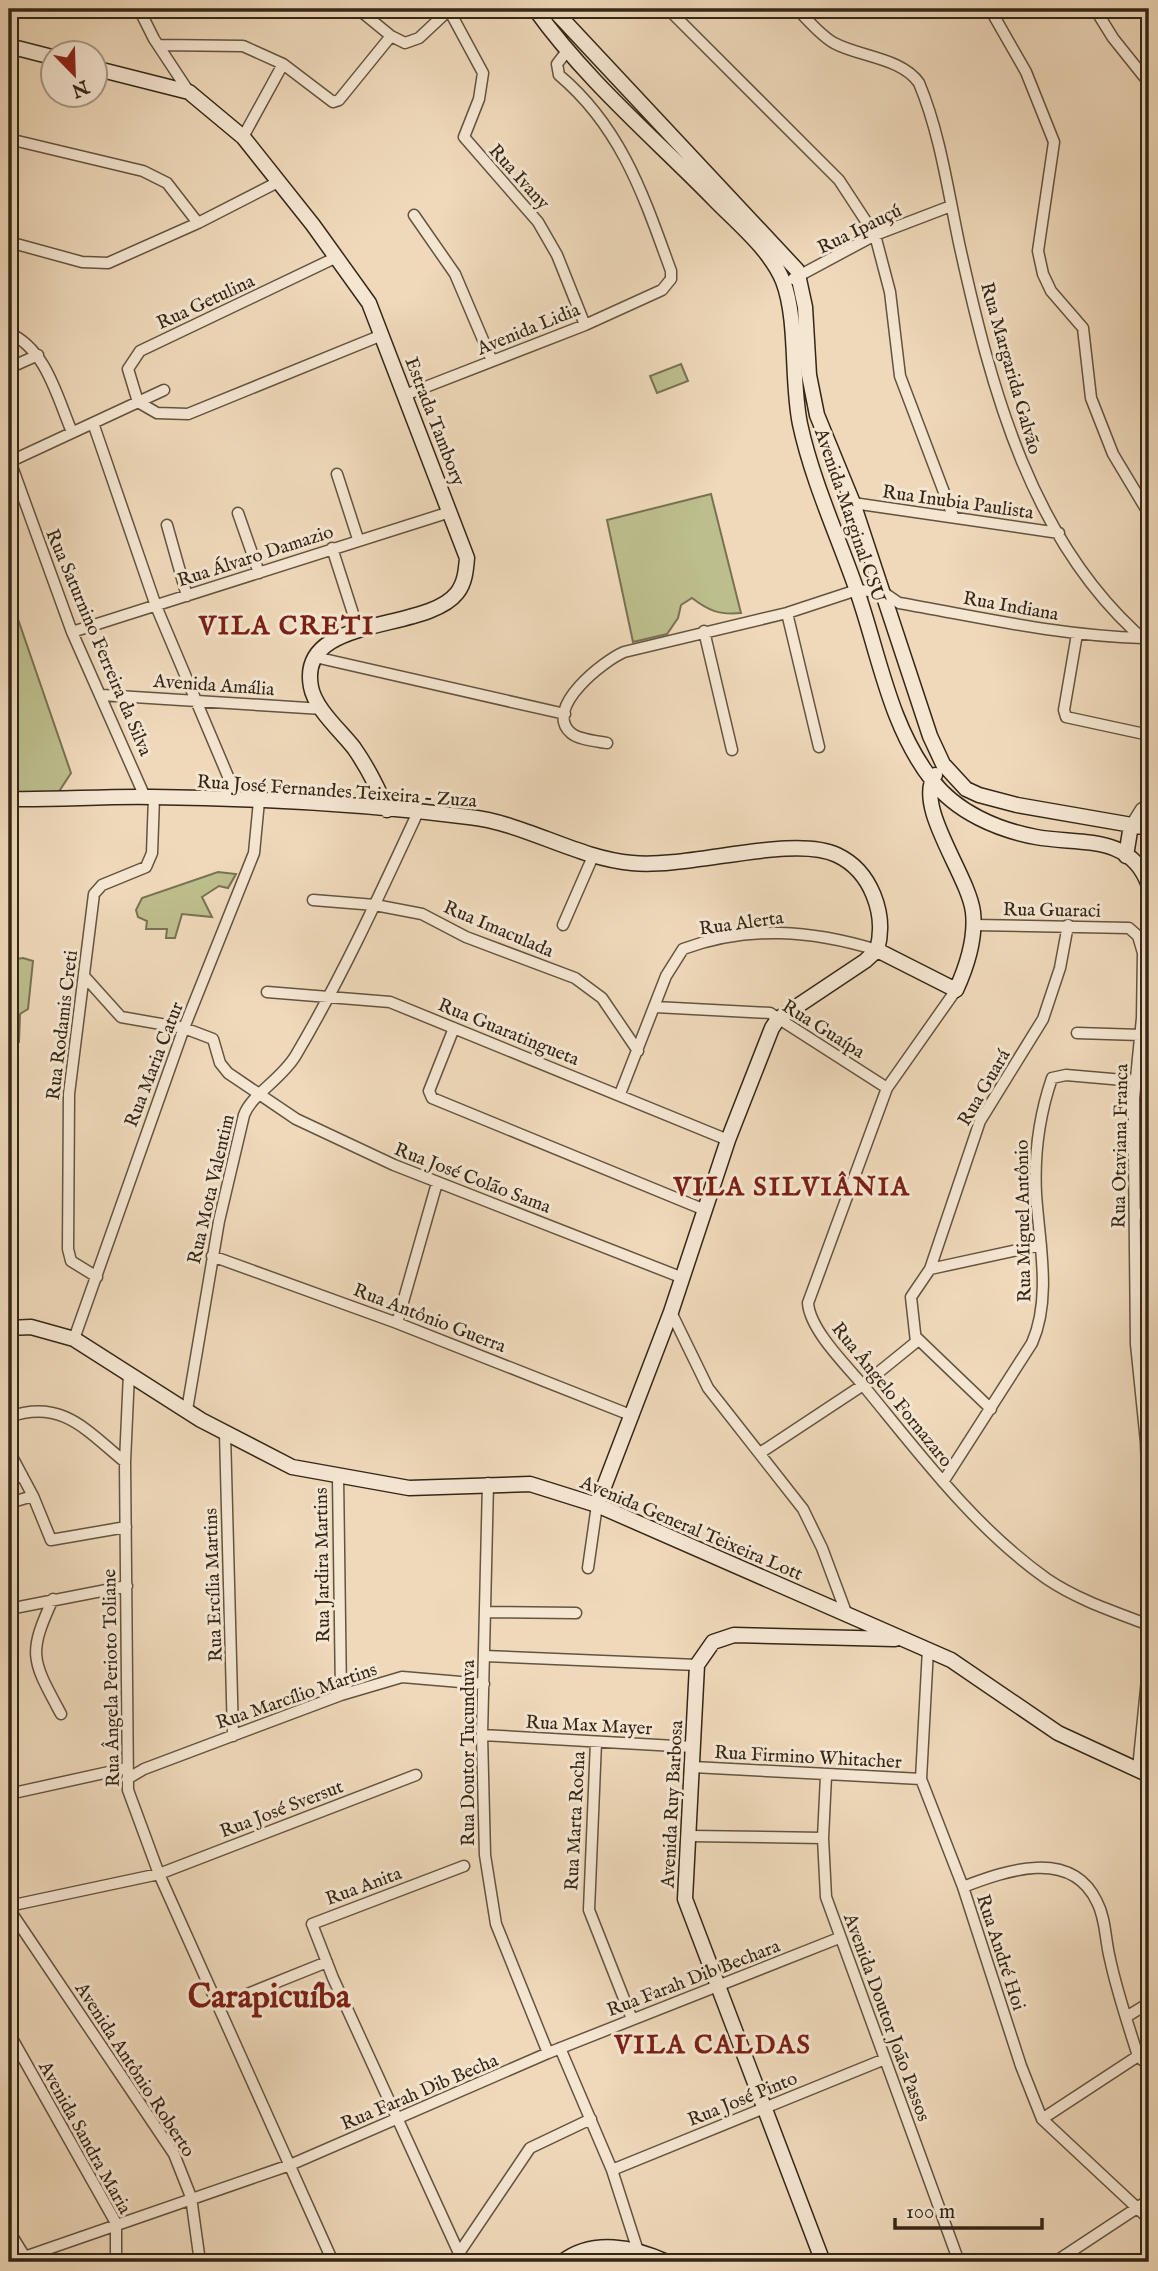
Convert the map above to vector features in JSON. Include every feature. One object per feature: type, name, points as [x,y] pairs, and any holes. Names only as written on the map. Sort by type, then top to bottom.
[{"type":"street","points":[[139,9],[189,92]]},
{"type":"street","points":[[358,9],[391,36],[405,43],[414,40],[449,9]]},
{"type":"street","name":"Rua Ivany","points":[[449,9],[483,74],[479,99],[461,127],[463,136],[530,210],[545,233],[584,325]]},
{"type":"street","name":"Avenida Marginal CSU","points":[[535,9],[567,51],[740,226],[762,251],[783,282],[800,425],[943,764],[966,789],[979,795],[1017,805],[1149,828]]},
{"type":"street","name":"Avenida Marginal CSU","points":[[553,9],[604,67],[785,254],[800,277],[817,415],[853,503],[901,730],[932,780],[947,797],[974,816],[999,827],[1040,838],[1093,841],[1107,845],[1129,858]]},
{"type":"street","points":[[668,9],[839,180],[875,235],[890,292],[900,376],[953,516]]},
{"type":"street","name":"Rua Margarida Galvão","points":[[797,9],[830,40],[913,74],[924,95],[978,326],[1008,431],[1025,472],[1081,570],[1109,607],[1147,640]]},
{"type":"street","points":[[990,9],[1026,72],[1054,142],[1038,251],[1043,275],[1051,291],[1083,328],[1091,398],[1113,454],[1149,514]]},
{"type":"street","points":[[1095,9],[1113,38],[1149,83]]},
{"type":"street","points":[[159,45],[243,46],[283,64],[329,101],[339,100],[391,36]]},
{"type":"street","points":[[9,46],[38,53]]},
{"type":"street","name":"Avenida Lidia","points":[[405,395],[584,325],[662,290],[671,279],[671,271],[643,196],[613,133],[559,75],[557,64],[567,51]]},
{"type":"street","points":[[243,137],[283,64]]},
{"type":"street","name":"Estrada Tambory","points":[[108,72],[189,92],[243,137],[337,257],[369,303],[467,558],[463,583],[455,596],[416,616],[358,629],[340,637],[315,657]]},
{"type":"street","points":[[9,139],[143,172],[167,183],[198,223]]},
{"type":"street","points":[[9,242],[82,261],[108,263],[198,223],[278,182]]},
{"type":"street","name":"Rua Ipauçú","points":[[783,282],[800,277],[875,235],[951,206]]},
{"type":"street","points":[[414,215],[455,274],[492,361]]},
{"type":"street","name":"Rua Getulina","points":[[138,402],[128,369],[140,351],[337,257]]},
{"type":"street","points":[[9,333],[26,342],[37,355],[72,432]]},
{"type":"street","points":[[138,402],[157,413],[188,414],[382,335]]},
{"type":"street","points":[[9,368],[37,355]]},
{"type":"street","points":[[9,461],[164,390]]},
{"type":"street","points":[[93,422],[156,606],[238,800]]},
{"type":"street","name":"Rua Saturnino Ferreira da Silva","points":[[9,461],[72,632],[150,797]]},
{"type":"street","points":[[337,474],[358,539]]},
{"type":"street","name":"Rua Inubia Paulista","points":[[853,503],[1059,533]]},
{"type":"street","name":"Rua Álvaro Damazio","points":[[72,632],[358,539],[450,512]]},
{"type":"street","points":[[238,513],[259,573]]},
{"type":"street","points":[[167,525],[187,596]]},
{"type":"street","points":[[332,548],[358,629]]},
{"type":"street","points":[[607,743],[570,733],[565,713],[572,694],[605,660],[624,652],[704,631],[870,591]]},
{"type":"street","name":"Rua Indiana","points":[[870,591],[898,603],[1077,634],[1147,640]]},
{"type":"street","points":[[787,613],[820,747]]},
{"type":"street","points":[[704,631],[732,750]]},
{"type":"street","points":[[1077,634],[1064,710],[1066,717],[1149,735]]},
{"type":"street","points":[[387,810],[367,768],[323,709],[311,687],[310,672],[315,657],[565,713]]},
{"type":"street","name":"Avenida Amália","points":[[102,695],[323,709]]},
{"type":"street","points":[[588,1568],[597,1505],[671,1312],[728,1140],[778,1018],[865,961],[877,950],[956,990],[965,969],[974,925],[968,891],[929,800],[932,780],[943,764]]},
{"type":"street","name":"Rua José Fernandes Teixeira - Zuza","points":[[9,799],[150,797],[238,800],[473,817],[594,854],[633,863],[665,863],[807,847],[823,849],[845,859],[867,882],[878,912],[877,950]]},
{"type":"street","name":"Rua Rodamis Creti","points":[[97,1277],[71,1261],[68,1249],[69,1094],[94,894],[102,885],[146,867],[152,853],[150,797]]},
{"type":"street","name":"Rua Maria Catur","points":[[74,1339],[184,1028],[254,853],[259,801]]},
{"type":"street","points":[[1149,803],[1141,809],[1131,825],[1129,858],[1145,875],[1149,886]]},
{"type":"street","name":"Rua Mota Valentim","points":[[187,1410],[212,1256],[244,1115],[258,1096],[285,1071],[330,996],[418,812]]},
{"type":"street","points":[[563,925],[594,854]]},
{"type":"street","points":[[1129,858],[1149,860]]},
{"type":"street","name":"Rua Imaculada","points":[[313,900],[374,905],[422,914],[466,937],[575,978],[602,998],[638,1051]]},
{"type":"street","name":"Rua Guaraci","points":[[974,925],[1129,928]]},
{"type":"street","name":"Rua Guará","points":[[916,1341],[912,1297],[930,1269],[980,1121],[1043,1019],[1057,980],[1068,925]]},
{"type":"street","name":"Rua Otaviana Franca","points":[[1129,928],[1138,936],[1143,953],[1146,1017],[1140,1035],[1135,1081],[1135,1214],[1144,1287],[1136,1344],[1147,1441],[1149,1527]]},
{"type":"street","name":"Rua Alerta","points":[[620,1094],[666,976],[679,952],[705,942],[798,932],[830,936],[877,950]]},
{"type":"street","points":[[85,977],[121,1017],[184,1028]]},
{"type":"street","name":"Rua Ângelo Fornazaro","points":[[956,990],[887,1088],[808,1303],[814,1323],[943,1482],[1017,1556],[1050,1580],[1090,1602],[1149,1625]]},
{"type":"street","name":"Rua Guaratingueta","points":[[267,992],[390,1002],[728,1140]]},
{"type":"street","name":"Rua Guaípa","points":[[655,1007],[761,1011],[778,1018],[887,1088]]},
{"type":"street","name":"Rua José Colão Sama","points":[[184,1028],[213,1039],[223,1069],[258,1096],[348,1144],[437,1183],[683,1278]]},
{"type":"street","points":[[454,1028],[429,1091],[434,1100],[705,1210]]},
{"type":"street","points":[[1077,1032],[1140,1035]]},
{"type":"street","name":"Rua Miguel Antônio","points":[[991,1409],[1032,1343],[1040,1324],[1041,1245],[1036,1150],[1039,1123],[1052,1078],[1066,1075],[1135,1081]]},
{"type":"street","points":[[397,1323],[437,1183]]},
{"type":"street","points":[[1135,1214],[1149,1214]]},
{"type":"street","points":[[930,1269],[1041,1245]]},
{"type":"street","name":"Rua Antônio Guerra","points":[[212,1256],[397,1323],[633,1416]]},
{"type":"street","points":[[671,1312],[708,1388],[803,1509],[814,1530],[847,1615]]},
{"type":"street","name":"Avenida General Teixeira Lott","points":[[9,1328],[31,1327],[74,1339],[225,1433],[282,1463],[338,1476],[422,1489],[488,1483],[530,1484],[597,1505],[928,1649]]},
{"type":"street","points":[[760,1453],[863,1385],[916,1341],[991,1409],[943,1482]]},
{"type":"street","name":"Rua Ângela Perioto Toliane","points":[[129,1373],[125,1462],[127,1774],[132,1805],[159,1874],[220,2005],[332,2262]]},
{"type":"street","points":[[9,1417],[36,1409],[63,1415],[125,1462]]},
{"type":"street","name":"Rua Ercília Martins","points":[[225,1433],[233,1736]]},
{"type":"street","points":[[9,1451],[33,1496],[51,1540],[126,1527]]},
{"type":"street","points":[[9,1481],[22,1475]]},
{"type":"street","name":"Rua Jardira Martins","points":[[338,1476],[341,1695]]},
{"type":"street","name":"Rua Doutor Tucunduva","points":[[488,1483],[482,1735],[483,1826],[491,1903],[502,1942],[548,2053]]},
{"type":"street","points":[[9,1503],[33,1496]]},
{"type":"street","points":[[9,1609],[127,1586]]},
{"type":"street","points":[[53,1599],[34,1648],[40,1674],[61,1714]]},
{"type":"street","points":[[486,1612],[576,1613]]},
{"type":"street","points":[[484,1656],[697,1665],[713,1642],[734,1635],[900,1639]]},
{"type":"street","points":[[928,1649],[986,1682],[1066,1737],[1144,1772],[1149,1659]]},
{"type":"street","name":"Rua André Hoi","points":[[928,1649],[921,1779],[963,1886],[1021,2067],[1042,2119],[1149,2219]]},
{"type":"street","name":"Avenida Ruy Barbosa","points":[[697,1665],[685,1899],[823,2262]]},
{"type":"street","name":"Rua Marcílio Martins","points":[[9,1794],[144,1769],[341,1695],[402,1677],[484,1684]]},
{"type":"street","name":"Rua Max Mayer","points":[[482,1735],[693,1747]]},
{"type":"street","name":"Rua Marta Rocha","points":[[596,1742],[589,1910],[632,2020]]},
{"type":"street","name":"Rua Firmino Whitacher","points":[[693,1767],[921,1779]]},
{"type":"street","name":"Rua José Sversut","points":[[9,1908],[159,1874],[416,1775]]},
{"type":"street","name":"Avenida Doutor João Passos","points":[[825,1776],[823,1838],[826,1897],[959,2262]]},
{"type":"street","points":[[690,1836],[823,1838]]},
{"type":"street","name":"Rua Anita","points":[[327,1962],[312,1924],[464,1866]]},
{"type":"street","points":[[963,1886],[1023,1867],[1055,1870],[1081,1883],[1090,1891],[1101,1911],[1110,1961],[1138,2056],[1149,2066]]},
{"type":"street","name":"Avenida Antônio Roberto","points":[[9,1908],[166,2141],[191,2197],[200,2262]]},
{"type":"street","name":"Rua Farah Dib Bechara","points":[[560,2048],[839,1938]]},
{"type":"street","points":[[220,2005],[327,1962],[459,2259]]},
{"type":"street","points":[[1126,2017],[1149,2003]]},
{"type":"street","name":"Avenida Sandra Maria","points":[[9,2033],[116,2224],[116,2262]]},
{"type":"street","points":[[560,2048],[612,2170],[638,2251]]},
{"type":"street","name":"Rua Farah Dib Becha","points":[[9,2262],[27,2260],[116,2224],[290,2165],[560,2048]]},
{"type":"street","points":[[1042,2119],[1138,2056]]},
{"type":"street","name":"Rua José Pinto","points":[[612,2170],[886,2059]]},
{"type":"street","points":[[459,2259],[530,2148],[591,2119]]},
{"type":"street","points":[[1055,2262],[1149,2200]]},
{"type":"street","points":[[9,2231],[27,2260]]},
{"type":"street","points":[[562,2262],[588,2250],[604,2247],[638,2251],[667,2262]]},
{"type":"green space","points":[[681,364],[688,381],[657,393],[650,376]]},
{"type":"green space","points":[[711,494],[741,613],[715,611],[692,598],[681,605],[678,618],[667,634],[633,642],[607,520]]},
{"type":"green space","points":[[9,593],[71,773],[58,793],[9,792]]},
{"type":"green space","points":[[218,872],[236,874],[228,888],[219,886],[202,897],[212,917],[182,914],[175,938],[166,938],[167,929],[146,929],[147,921],[138,917],[136,910],[142,898]]},
{"type":"green space","points":[[23,958],[33,961],[28,1009],[20,1014],[19,1042],[9,1043],[9,960]]},
{"type":"district","name":"VILA CRETI","points":[[287,625]]},
{"type":"district","name":"VILA SILVIÂNIA","points":[[792,1186]]},
{"type":"district","name":"Carapicuíba","points":[[269,1995]]},
{"type":"district","name":"VILA CALDAS","points":[[713,2044]]}]
